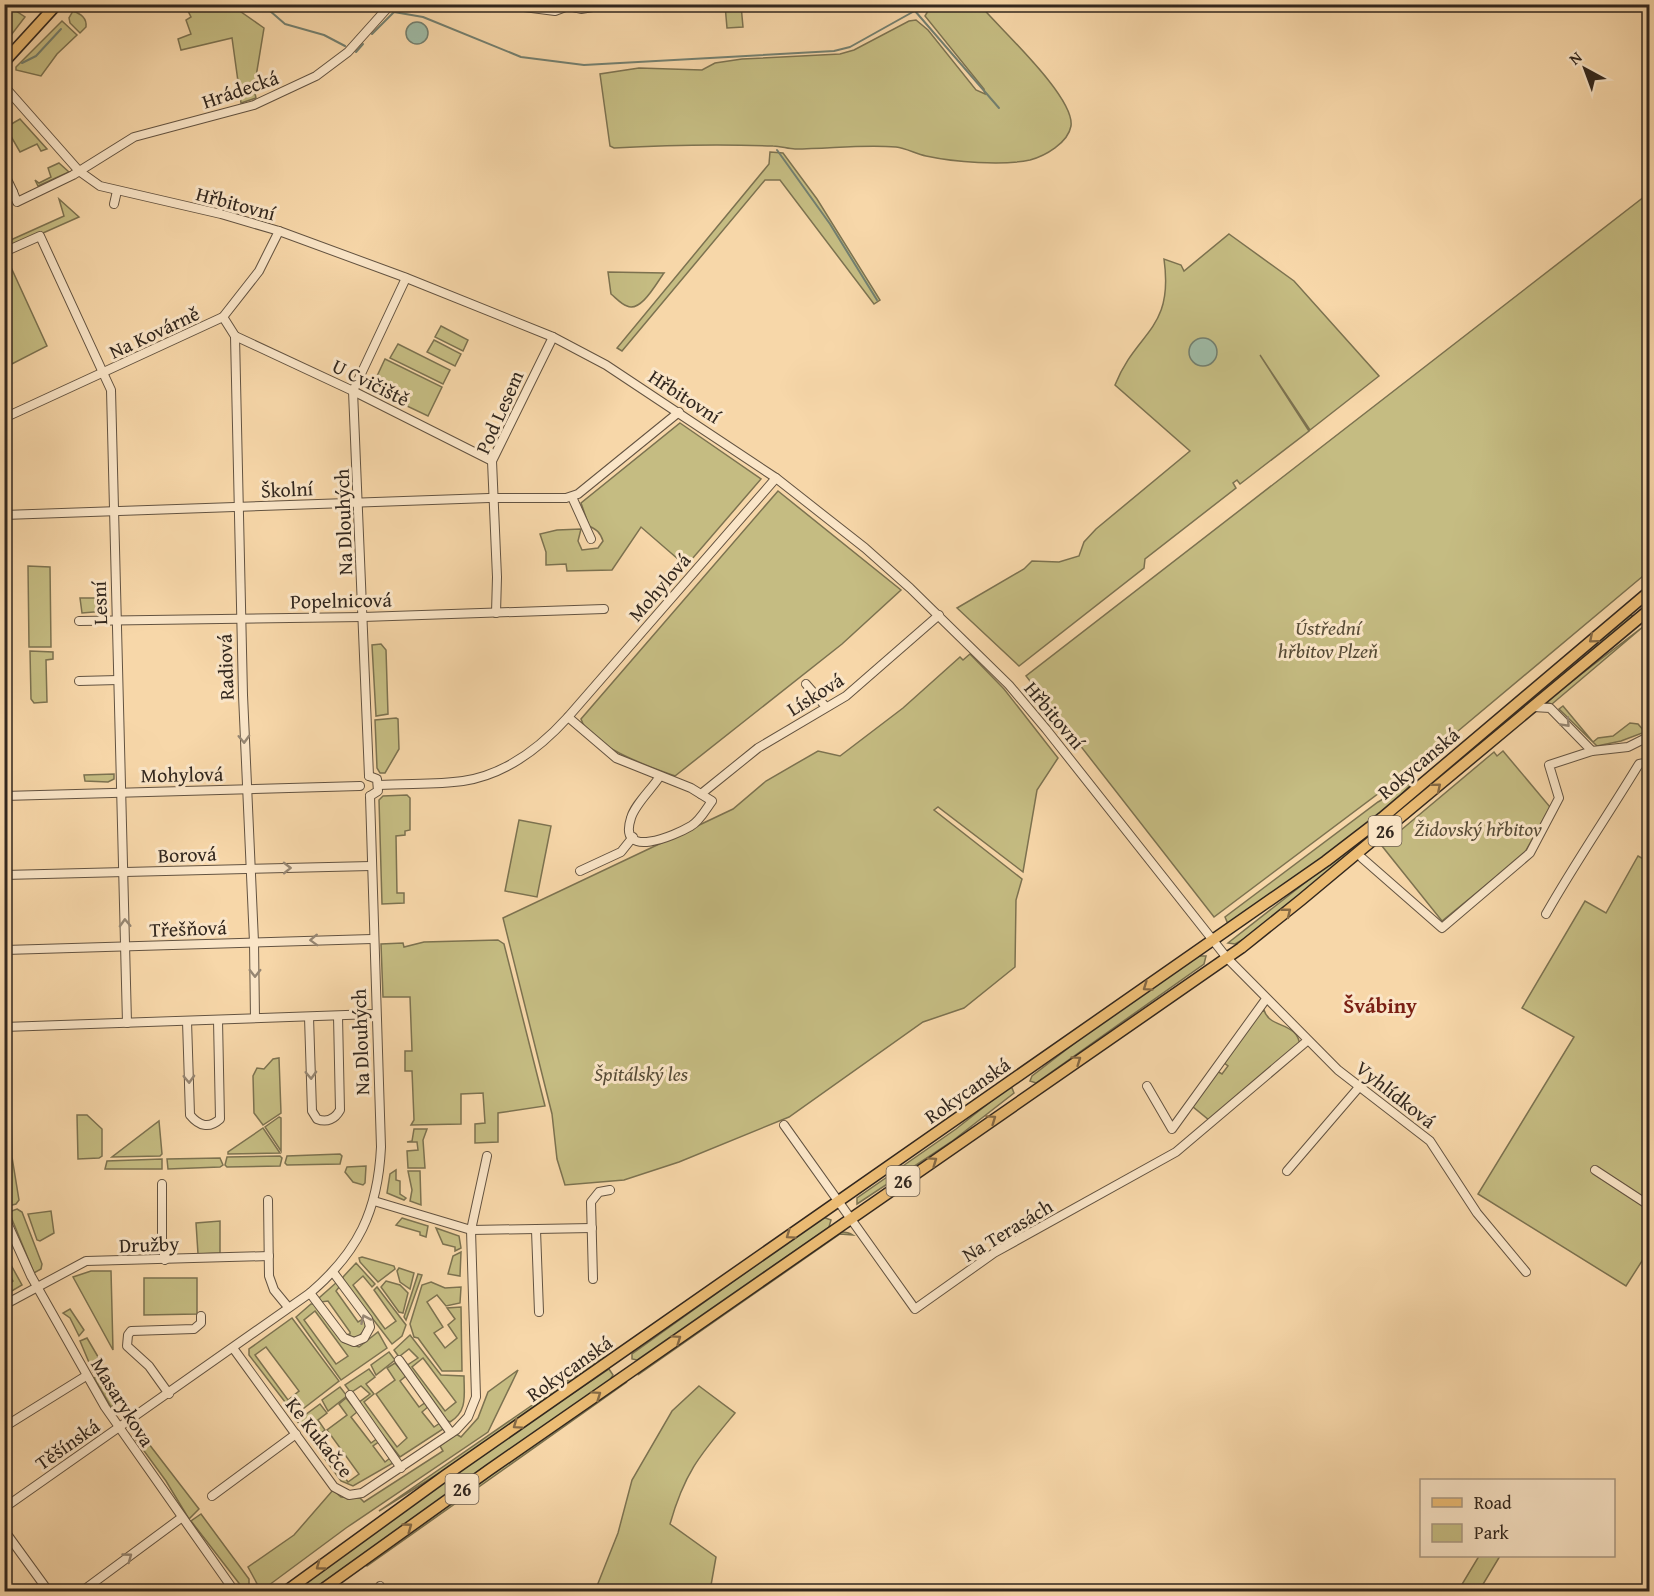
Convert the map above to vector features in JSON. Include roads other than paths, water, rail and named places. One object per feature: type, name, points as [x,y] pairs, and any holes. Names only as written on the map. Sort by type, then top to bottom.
[{"type":"main road","points":[[4,62],[57,4]]},
{"type":"main road","name":"Rokycanská","points":[[285,1592],[446,1475],[1213,941],[1360,835],[1650,591]]},
{"type":"main road","name":"Rokycanská","points":[[319,1592],[850,1218],[1227,958],[1302,900],[1649,611]]},
{"type":"street","name":"Hrádecká","points":[[4,173],[9,194],[17,202],[76,173],[134,137],[254,105],[316,76],[348,52],[391,4]]},
{"type":"street","points":[[500,4],[555,11],[568,5],[581,9],[610,4]]},
{"type":"street","name":"Hřbitovní","points":[[4,86],[76,173],[100,186],[221,214],[279,231],[406,278],[553,337],[606,365],[776,478],[864,548],[939,615],[1009,685],[1227,958]]},
{"type":"street","points":[[114,204],[117,190]]},
{"type":"street","name":"Na Kovárně","points":[[4,418],[223,317],[259,271],[279,231]]},
{"type":"street","name":"Lesní","points":[[4,252],[40,236],[111,390],[112,512],[127,1023]]},
{"type":"street","name":"Na Dlouhých","points":[[369,776],[353,391],[406,278]]},
{"type":"street","points":[[223,317],[235,336]]},
{"type":"street","name":"U Cvičiště","points":[[235,336],[353,391],[492,461]]},
{"type":"street","name":"Radiová","points":[[235,336],[237,508],[255,1018]]},
{"type":"street","name":"Pod Lesem","points":[[495,613],[492,461],[553,337]]},
{"type":"street","points":[[591,539],[572,497],[679,412]]},
{"type":"street","name":"Mohylová","points":[[379,785],[462,782],[492,773],[534,749],[568,717],[776,478]]},
{"type":"street","name":"Školní","points":[[4,515],[572,497]]},
{"type":"street","points":[[1637,601],[1649,611]]},
{"type":"street","name":"Popelnicová","points":[[79,621],[363,617],[604,609]]},
{"type":"street","name":"Lísková","points":[[701,794],[758,748],[826,708],[863,682],[939,615]]},
{"type":"street","points":[[79,681],[118,681]]},
{"type":"street","points":[[806,684],[826,708]]},
{"type":"street","points":[[1533,706],[1550,708],[1592,751]]},
{"type":"street","points":[[568,717],[616,758],[660,776],[701,794],[711,801],[691,826],[652,843],[643,844],[633,837],[630,830],[631,816],[660,776]]},
{"type":"street","points":[[1362,858],[1442,928],[1530,853],[1559,798],[1549,765],[1592,751],[1628,747],[1650,736]]},
{"type":"street","points":[[1546,914],[1574,864],[1589,846],[1639,764],[1650,762]]},
{"type":"street","points":[[369,776],[377,779],[379,785],[370,797],[363,794],[360,786],[362,779],[369,776]]},
{"type":"street","name":"Mohylová","points":[[4,796],[360,786]]},
{"type":"street","name":"Na Dlouhých","points":[[119,1429],[310,1293],[333,1272],[355,1245],[374,1202],[381,1148],[374,1014],[370,797]]},
{"type":"street","points":[[580,871],[621,852],[633,837]]},
{"type":"street","name":"Borová","points":[[4,875],[371,866]]},
{"type":"street","name":"Třešňová","points":[[5,950],[372,939]]},
{"type":"street","name":"Vyhlídková","points":[[1227,958],[1307,1041],[1430,1141],[1478,1214],[1526,1272]]},
{"type":"street","points":[[1147,1086],[1172,1129],[1266,999]]},
{"type":"street","points":[[4,1027],[374,1014]]},
{"type":"street","points":[[309,1017],[312,1111],[317,1119],[327,1121],[334,1118],[340,1110],[338,1016]]},
{"type":"street","points":[[187,1021],[190,1115],[197,1124],[205,1126],[214,1124],[220,1119],[218,1020]]},
{"type":"street","name":"Na Terasách","points":[[850,1218],[915,1309],[994,1254],[1176,1152],[1307,1041]]},
{"type":"street","points":[[1287,1171],[1360,1086]]},
{"type":"street","points":[[784,1125],[850,1218]]},
{"type":"street","name":"Ke Kukačce","points":[[233,1348],[334,1487],[345,1494],[362,1493],[451,1433],[468,1417],[477,1390],[471,1230],[487,1156]]},
{"type":"street","points":[[1595,1170],[1650,1206]]},
{"type":"street","points":[[162,1185],[162,1243],[165,1260]]},
{"type":"street","points":[[593,1279],[591,1202],[599,1191],[609,1190]]},
{"type":"street","points":[[268,1200],[272,1284],[288,1307]]},
{"type":"street","points":[[374,1202],[471,1230],[592,1228]]},
{"type":"street","name":"Masarykova","points":[[4,1216],[15,1245],[86,1376],[119,1429],[235,1592]]},
{"type":"street","points":[[536,1230],[539,1312]]},
{"type":"street","name":"Družby","points":[[4,1305],[86,1261],[269,1256]]},
{"type":"street","points":[[310,1293],[344,1338],[354,1342],[364,1338],[370,1327],[368,1319],[333,1272]]},
{"type":"street","points":[[169,1394],[149,1366],[127,1346],[128,1335],[131,1331],[194,1329],[201,1323],[201,1316]]},
{"type":"street","points":[[399,1360],[451,1433]]},
{"type":"street","points":[[4,1427],[86,1376]]},
{"type":"street","points":[[350,1395],[401,1468]]},
{"type":"street","name":"Těšínská","points":[[4,1508],[119,1429]]},
{"type":"street","points":[[212,1496],[296,1434]]},
{"type":"street","points":[[81,1592],[182,1518]]},
{"type":"street","points":[[4,1530],[49,1592]]},
{"type":"waterway","points":[[262,4],[285,24],[324,35],[345,46]]},
{"type":"waterway","points":[[372,34],[394,12],[423,17],[521,57],[584,65],[834,51],[850,47],[927,4]]},
{"type":"waterway","points":[[915,11],[999,108]]},
{"type":"waterway","points":[[22,63],[36,56],[61,29]]},
{"type":"waterway","points":[[356,52],[363,44]]},
{"type":"waterway","points":[[777,150],[830,224],[877,300]]},
{"type":"district","name":"Švábiny","points":[[1380,1005]]},
{"type":"park label","name":"Ústřední hřbitov Plzeň","points":[[1328,638]]},
{"type":"park label","name":"Židovský hřbitov","points":[[1478,828]]},
{"type":"park label","name":"Špitálský les","points":[[641,1073]]}]
